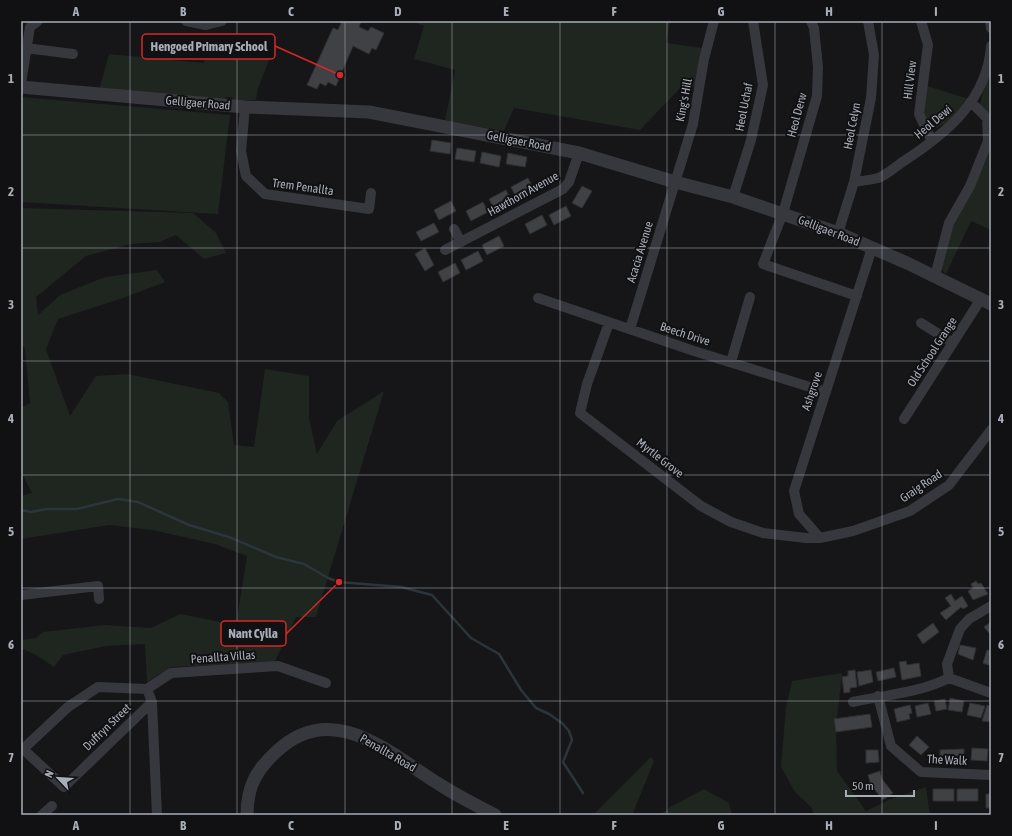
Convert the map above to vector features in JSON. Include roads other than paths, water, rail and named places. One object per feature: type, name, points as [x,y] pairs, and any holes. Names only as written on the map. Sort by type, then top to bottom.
[{"type":"street","points":[[21,83],[30,27],[38,21]]},
{"type":"street","points":[[186,21],[206,25],[222,21]]},
{"type":"street","name":"King's Hill","points":[[675,182],[693,124],[704,59],[714,21]]},
{"type":"street","name":"Heol Uchaf","points":[[732,197],[751,140],[763,85],[753,21]]},
{"type":"street","name":"Heol Derw","points":[[811,21],[814,28],[817,59],[817,96],[783,213],[764,264],[857,296]]},
{"type":"street","name":"Heol Celyn","points":[[838,233],[854,182],[871,98],[874,55],[868,21]]},
{"type":"street","name":"Hill View","points":[[921,21],[928,45],[919,114],[932,141]]},
{"type":"street","points":[[990,21],[991,28]]},
{"type":"street","name":"Heol Dewi","points":[[854,182],[880,177],[932,141],[961,117],[981,86],[990,60],[991,46]]},
{"type":"street","points":[[26,48],[73,54]]},
{"type":"street","name":"Gelligaer Road","points":[[21,87],[245,107],[369,112],[579,153],[675,182],[732,197],[783,213],[838,233],[935,276],[986,302]]},
{"type":"street","points":[[935,276],[949,223],[970,186],[988,141],[987,118],[971,102]]},
{"type":"street","name":"Trem Penallta","points":[[245,107],[241,151],[246,176],[265,194],[369,209],[371,194]]},
{"type":"street","name":"Hawthorn Avenue","points":[[445,250],[563,189],[569,182],[579,153]]},
{"type":"street","name":"Acacia Avenue","points":[[630,330],[675,182]]},
{"type":"street","points":[[454,229],[461,242]]},
{"type":"street","name":"Ashgrove","points":[[820,538],[799,514],[794,491],[872,248]]},
{"type":"street","points":[[731,362],[750,297]]},
{"type":"street","name":"Beech Drive","points":[[538,298],[630,330],[826,392]]},
{"type":"street","name":"Old School Grange","points":[[904,419],[953,343],[986,302]]},
{"type":"street","name":"Myrtle Grove","points":[[609,323],[587,384],[580,413],[701,506],[731,522],[763,533],[820,538]]},
{"type":"street","points":[[921,323],[953,343]]},
{"type":"street","name":"Graig Road","points":[[820,538],[853,531],[910,511],[949,486],[991,430]]},
{"type":"street","points":[[21,595],[98,586],[99,599]]},
{"type":"street","points":[[950,678],[947,664],[960,629],[969,619],[991,606]]},
{"type":"street","name":"Penallta Villas","points":[[147,689],[172,673],[278,666],[326,683]]},
{"type":"street","points":[[853,702],[933,686],[950,678],[991,693]]},
{"type":"street","name":"Duffryn Street","points":[[147,689],[98,687],[68,707],[23,749],[64,787],[152,702]]},
{"type":"street","points":[[147,689],[152,702],[157,815]]},
{"type":"street","name":"The Walk","points":[[878,696],[891,746],[921,772],[991,775]]},
{"type":"street","name":"Penallta Road","points":[[247,815],[249,790],[262,766],[288,742],[299,736],[322,729],[348,732],[364,737],[440,785],[495,815]]},
{"type":"street","points":[[42,815],[52,806]]},
{"type":"waterway","points":[[21,510],[31,512],[47,509],[77,509],[118,499],[138,502],[189,525],[229,537],[276,557],[304,564],[328,578],[339,582],[401,587],[432,595],[471,638],[499,654],[521,690],[536,708],[549,714],[562,723],[569,731],[572,740],[563,762],[583,793]]},
{"type":"place","name":"Hengoed Primary School","points":[[340,75]]},
{"type":"place","name":"Nant Cylla","points":[[339,582]]}]
